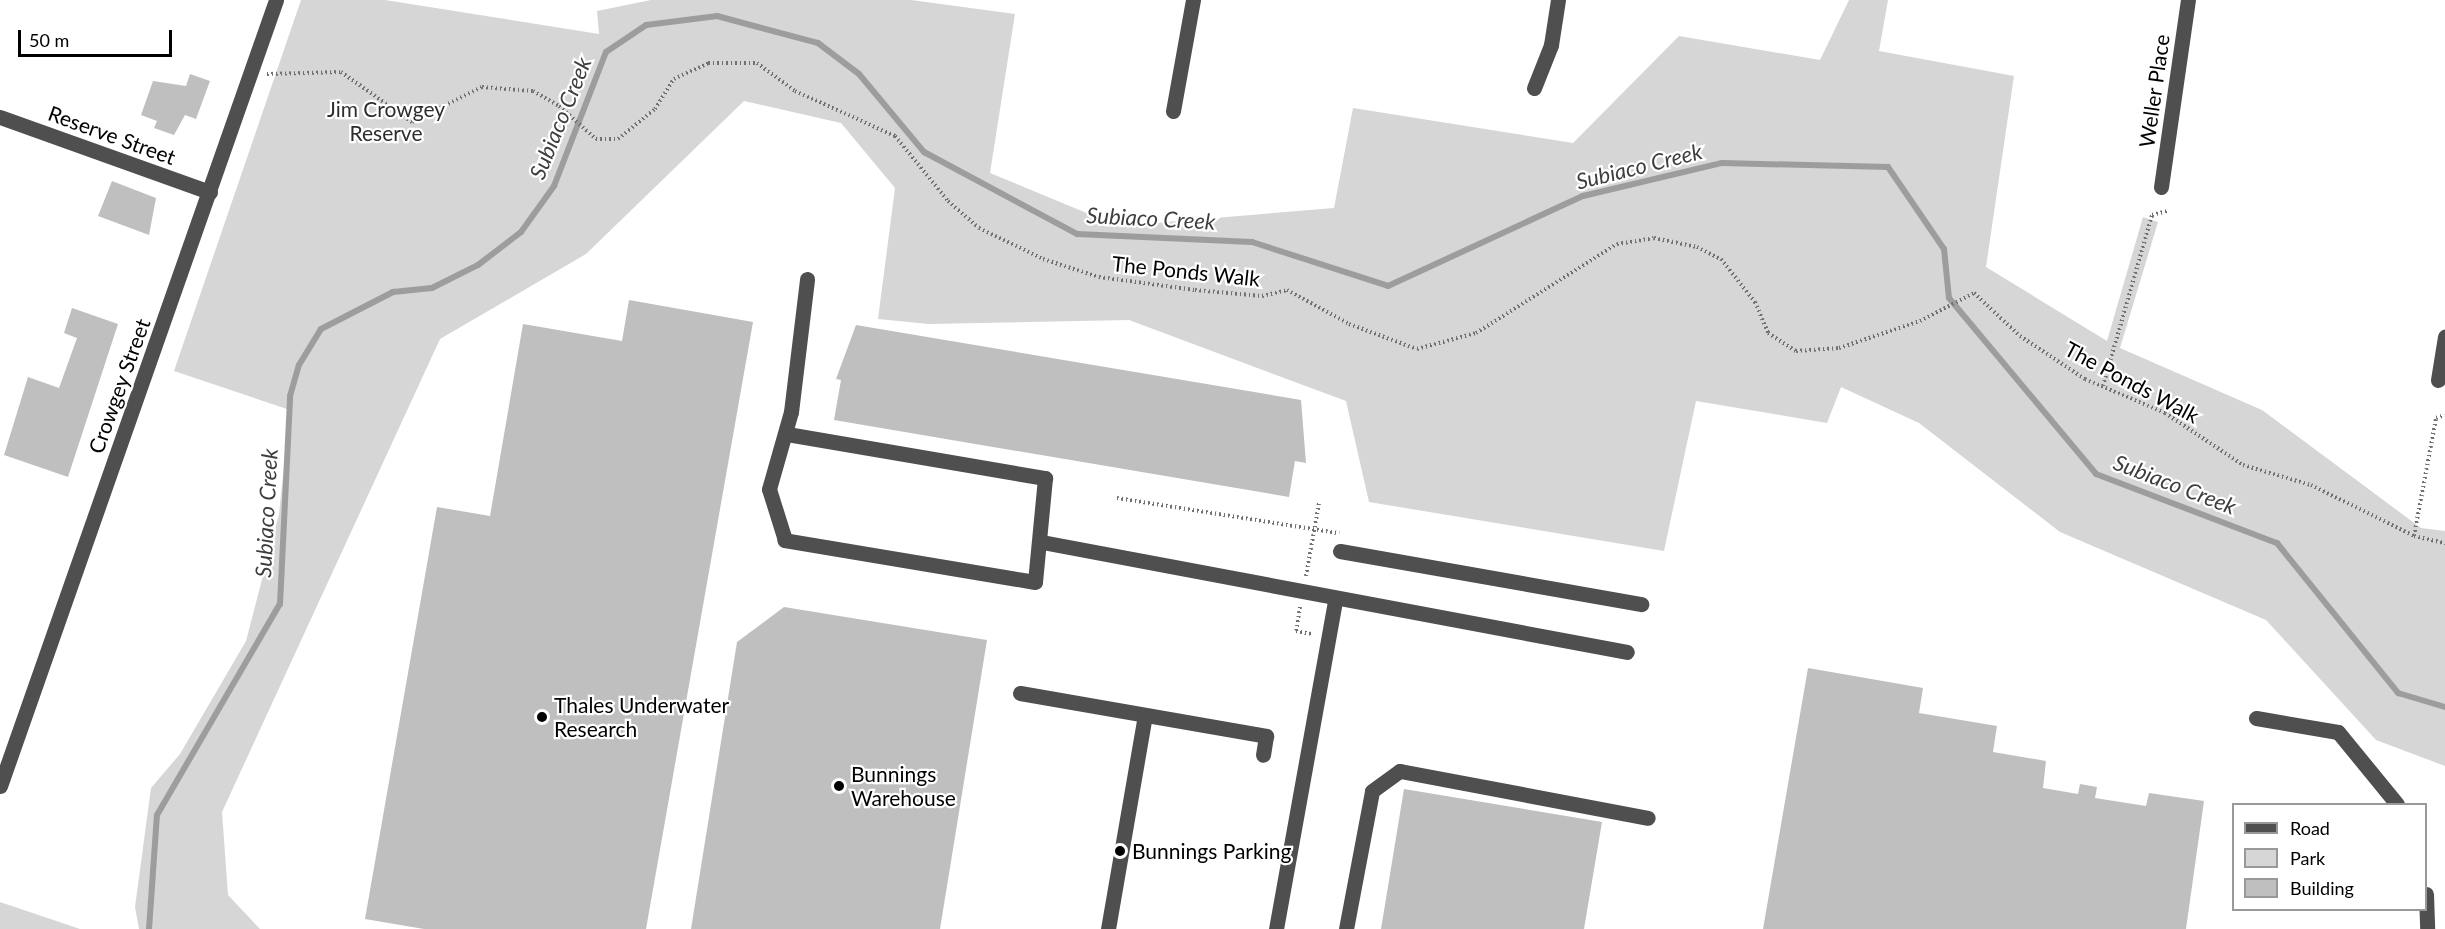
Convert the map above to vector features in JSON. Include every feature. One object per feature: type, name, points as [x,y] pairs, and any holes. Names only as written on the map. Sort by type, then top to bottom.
[{"type":"street","name":"Crowgey Street","points":[[0,786],[252,75],[276,0]]},
{"type":"street","points":[[1173,111],[1193,0]]},
{"type":"street","points":[[1533,88],[1551,45],[1558,0]]},
{"type":"street","name":"Weller Place","points":[[2161,187],[2188,0]]},
{"type":"street","name":"Reserve Street","points":[[0,117],[210,192]]},
{"type":"street","points":[[787,434],[1046,478],[1042,542],[1035,582],[785,540],[769,489],[787,434],[807,279]]},
{"type":"street","points":[[2438,380],[2445,337]]},
{"type":"street","points":[[1042,542],[1275,583],[1335,601],[1627,652]]},
{"type":"street","points":[[1344,551],[1641,604]]},
{"type":"street","points":[[1276,929],[1335,601]]},
{"type":"street","points":[[1020,693],[1266,736],[1263,755]]},
{"type":"street","points":[[1108,929],[1145,715]]},
{"type":"street","points":[[2256,718],[2338,732],[2396,803]]},
{"type":"street","points":[[1346,929],[1371,791],[1400,771],[1648,818]]},
{"type":"street","points":[[2426,911],[2427,929]]},
{"type":"path","name":"The Ponds Walk","points":[[252,75],[341,72],[412,122],[482,87],[533,91],[559,106],[596,139],[618,139],[655,109],[674,79],[708,63],[757,63],[795,91],[896,136],[948,201],[979,228],[1099,277],[1262,296],[1287,290],[1349,324],[1417,349],[1476,333],[1617,244],[1654,238],[1697,247],[1721,259],[1755,302],[1768,333],[1796,351],[1839,348],[1920,321],[1974,293],[2020,336],[2103,386],[2165,413],[2243,465],[2311,485],[2414,536],[2445,543]]},
{"type":"path","points":[[2103,386],[2152,215],[2167,211]]},
{"type":"path","points":[[2414,536],[2436,418],[2445,415]]},
{"type":"path","points":[[1117,498],[1348,534],[1344,551]]},
{"type":"green space","name":"Jim Crowgey Reserve","points":[[301,0],[385,0],[599,34],[597,11],[651,0],[911,0],[1015,14],[990,173],[1118,226],[1334,208],[1353,108],[1573,143],[1679,36],[1820,60],[1849,0],[1888,0],[1879,51],[2014,76],[1986,267],[2107,341],[2143,217],[2158,222],[2120,348],[2262,410],[2421,528],[2445,531],[2445,766],[2376,740],[2266,620],[2060,532],[1919,423],[1841,387],[1827,423],[1696,401],[1664,551],[1369,502],[1346,401],[1129,320],[929,324],[878,319],[895,188],[841,123],[744,101],[586,254],[440,339],[222,812],[228,895],[260,929],[139,929],[135,907],[151,788],[180,754],[246,641],[279,514],[290,410],[174,371]]},
{"type":"green space","points":[[0,902],[80,929],[0,929]]},
{"type":"building","points":[[190,74],[210,81],[196,119],[185,115],[174,135],[154,128],[157,121],[141,115],[153,81],[186,86]]},
{"type":"building","points":[[112,181],[156,198],[149,235],[98,216]]},
{"type":"building","name":"Thales Underwater Research","points":[[629,300],[753,322],[646,929],[424,929],[365,919],[437,507],[490,516],[523,324],[622,341]]},
{"type":"building","points":[[72,308],[118,324],[68,477],[4,455],[28,377],[59,388],[77,338],[64,333]]},
{"type":"building","points":[[856,325],[1301,400],[1306,463],[1295,461],[1289,497],[834,420],[841,380],[836,379]]},
{"type":"building","name":"Bunnings Warehouse","points":[[784,607],[987,640],[940,929],[691,929],[737,642]]},
{"type":"building","points":[[1808,668],[1923,688],[1919,713],[1997,726],[1993,752],[2046,761],[2043,788],[2078,794],[2080,784],[2097,787],[2095,798],[2146,806],[2149,793],[2204,801],[2186,929],[1763,929]]},
{"type":"building","points":[[1404,789],[1602,822],[1584,929],[1381,929]]},
{"type":"waterway","name":"Subiaco Creek","points":[[149,929],[157,815],[280,604],[290,396],[299,365],[321,329],[393,292],[432,288],[478,265],[521,232],[554,186],[606,52],[646,25],[717,16],[818,43],[859,74],[924,152],[1077,234],[1252,242],[1388,286],[1583,196],[1722,163],[1888,167],[1944,249],[1949,298],[2096,474],[2277,543],[2398,693],[2445,707]]},
{"type":"place","name":"Thales Underwater Research","points":[[542,717]]},
{"type":"place","name":"Bunnings Warehouse","points":[[839,786]]},
{"type":"place","name":"Bunnings Parking","points":[[1120,851]]}]
